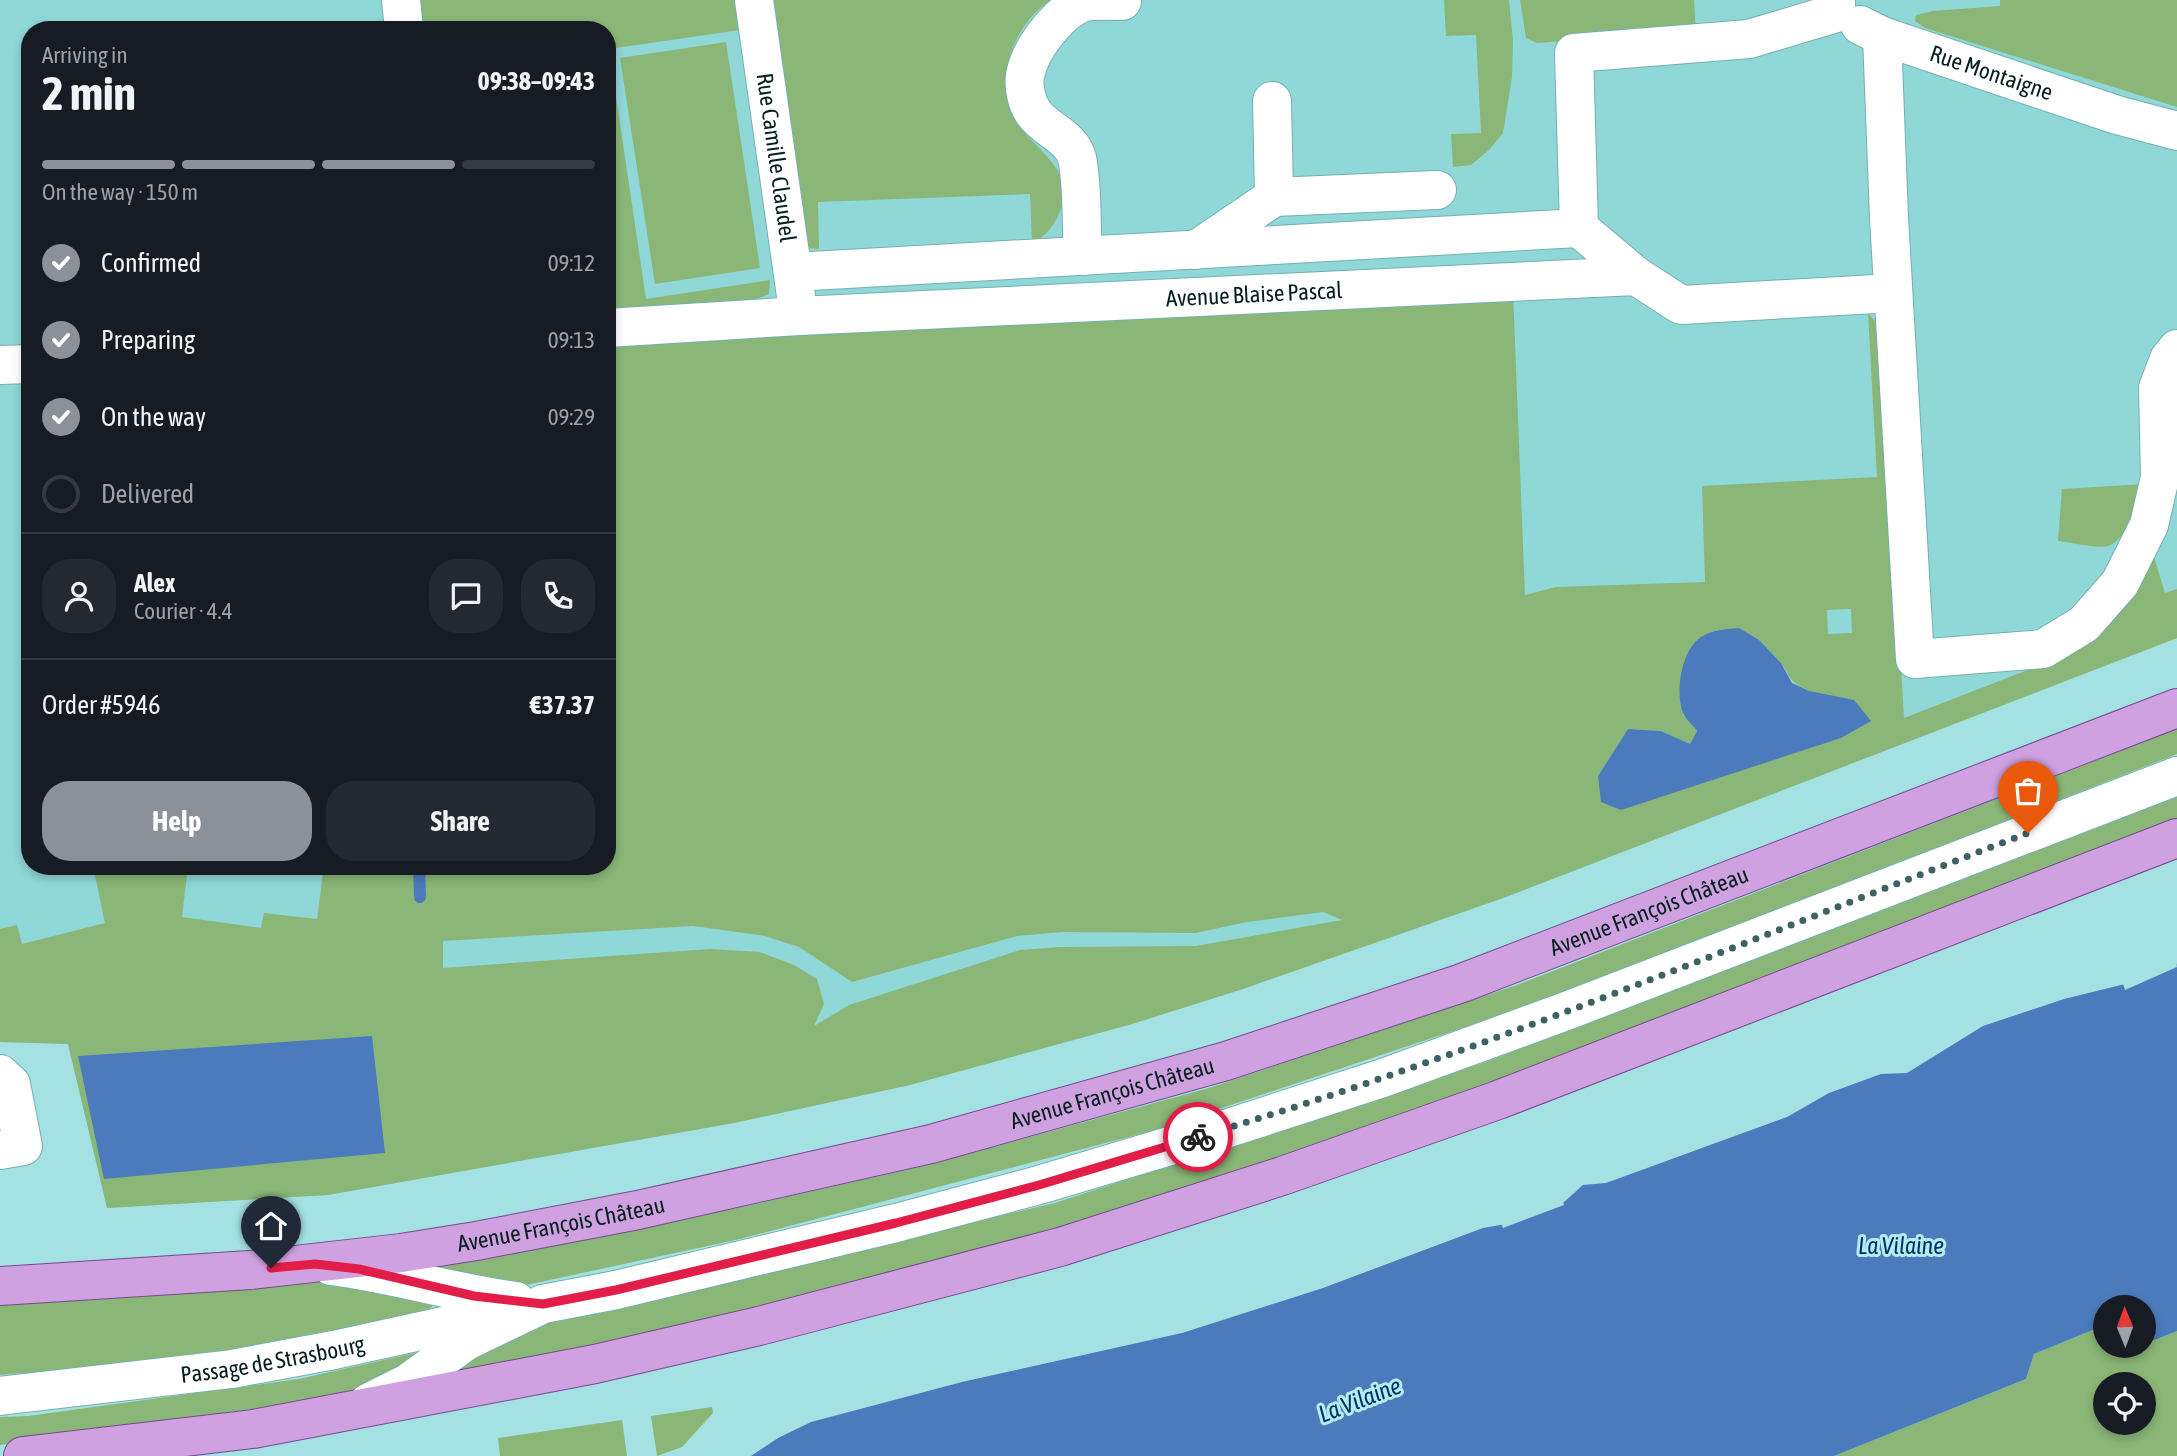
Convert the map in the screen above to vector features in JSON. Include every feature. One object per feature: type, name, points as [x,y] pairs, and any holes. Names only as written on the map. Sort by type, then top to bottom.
[{"type":"main road","name":"Avenue François Château","points":[[0,1286],[315,1264],[476,1241],[638,1210],[931,1144],[1226,1061],[1462,983],[2177,708]]},
{"type":"main road","points":[[23,1456],[253,1429],[595,1364],[758,1326],[1060,1247],[1282,1176],[1498,1100],[2177,838]]},
{"type":"lane","points":[[401,0],[403,21]]},
{"type":"lane","name":"Rue Camille Claudel","points":[[754,0],[799,316]]},
{"type":"lane","points":[[1083,256],[1077,156],[1065,139],[1042,123],[1032,110],[1025,90],[1025,75],[1032,57],[1049,29],[1063,16],[1085,2],[1122,1]]},
{"type":"lane","points":[[1579,228],[1574,53],[1749,39],[1828,4]]},
{"type":"lane","name":"Rue Montaigne","points":[[1828,4],[1882,36],[2117,115],[2177,131]]},
{"type":"lane","points":[[1882,36],[1893,293],[1915,659],[2043,649],[2084,624],[2120,583],[2149,525],[2160,477],[2158,388],[2169,359],[2177,349]]},
{"type":"lane","points":[[1272,101],[1274,197]]},
{"type":"lane","points":[[1196,250],[1274,197],[1437,190]]},
{"type":"lane","points":[[793,272],[1579,228],[1636,276],[1681,305],[1893,293]]},
{"type":"lane","points":[[1196,250],[1199,297]]},
{"type":"lane","name":"Avenue Blaise Pascal","points":[[616,327],[799,316],[1636,276]]},
{"type":"lane","points":[[0,365],[21,364]]},
{"type":"lane","points":[[357,1409],[408,1383],[466,1341],[543,1304],[616,1290],[896,1223],[1039,1185],[1213,1133],[1382,1078],[1561,1013],[2177,776]]},
{"type":"lane","points":[[0,1074],[11,1084],[23,1146],[0,1150]]},
{"type":"lane","points":[[315,1264],[362,1270],[474,1296],[543,1304]]},
{"type":"lane","name":"Passage de Strasbourg","points":[[0,1396],[232,1369],[334,1350],[543,1304]]},
{"type":"shaded area","points":[[0,0],[2177,0],[2177,638],[1506,897],[1243,989],[1132,1024],[910,1085],[734,1123],[328,1195],[107,1208],[68,1044],[0,1042]]},
{"type":"green space","points":[[416,0],[737,0],[740,30],[616,48],[616,21],[418,21]]},
{"type":"green space","points":[[770,0],[1051,0],[1026,23],[1010,55],[1006,72],[1009,107],[1016,122],[1054,165],[1062,181],[1064,191],[1060,213],[1048,231],[1032,243],[1030,194],[818,202],[819,249],[808,248]]},
{"type":"green space","points":[[1444,0],[1509,0],[1513,41],[1512,77],[1503,133],[1489,150],[1471,165],[1453,167],[1451,134],[1481,133],[1476,35],[1446,36]]},
{"type":"green space","points":[[1520,0],[1694,0],[1696,32],[1537,43],[1526,38]]},
{"type":"green space","points":[[2000,0],[2177,0],[2177,107],[1925,28],[1915,21],[1916,15],[1933,11],[2000,6]]},
{"type":"green space","points":[[726,42],[760,268],[655,284],[620,58]]},
{"type":"green space","points":[[616,96],[646,299],[770,280],[769,294],[745,304],[616,315]]},
{"type":"green space","points":[[1513,292],[1525,595],[1556,587],[1705,582],[1702,486],[1877,477],[1868,313],[1882,330],[1904,718],[2066,655],[2154,557],[2165,593],[2177,589],[2177,638],[1506,897],[1243,989],[1132,1024],[910,1085],[734,1123],[328,1195],[107,1208],[68,1044],[0,1042],[0,929],[17,925],[22,944],[105,923],[95,875],[187,875],[182,917],[261,928],[264,913],[317,919],[323,875],[616,875],[616,338]],"holes":[[[1851,609],[1852,633],[1828,634],[1827,610]],[[1739,628],[1764,646],[1783,665],[1792,680],[1809,691],[1602,802],[1598,776],[1628,729],[1661,731],[1690,744],[1697,731],[1683,715]],[[1323,912],[1342,920],[1196,946],[1059,947],[1020,950],[849,1005],[814,1026],[824,1004],[817,979],[794,965],[760,952],[710,949],[443,968],[443,941],[693,926],[765,936],[799,947],[852,982],[1017,936],[1062,932],[1195,933],[1247,922]]]},
{"type":"green space","points":[[2145,484],[2131,520],[2115,543],[2097,547],[2058,541],[2062,489]]},
{"type":"green space","points":[[2177,729],[2177,754],[1546,1000],[1159,1129],[740,1239],[522,1286],[404,1265],[584,1238],[747,1206],[924,1166],[1209,1088],[1517,985]]},
{"type":"green space","points":[[2177,794],[2177,824],[1495,1086],[1063,1227],[626,1344],[431,1380],[544,1322],[1055,1203],[1486,1062]]},
{"type":"green space","points":[[324,1281],[433,1302],[432,1307],[277,1344],[130,1364],[0,1375],[0,1301]]},
{"type":"green space","points":[[2093,1330],[2093,1358],[2156,1358],[2156,1339],[2177,1331],[2177,1456],[1834,1456],[2026,1379],[2034,1354]]},
{"type":"green space","points":[[450,1345],[355,1391],[330,1398],[0,1445],[0,1417],[28,1416],[299,1379]]},
{"type":"green space","points":[[712,1407],[713,1413],[682,1447],[657,1456],[651,1416]]},
{"type":"green space","points":[[622,1420],[627,1456],[500,1456],[498,1438]]},
{"type":"water","points":[[1739,628],[1759,640],[1781,663],[1792,683],[1809,691],[1854,700],[1871,721],[1841,738],[1621,810],[1601,802],[1598,776],[1628,729],[1661,731],[1690,744],[1697,731],[1684,716],[1681,705],[1680,684],[1684,661],[1694,643],[1701,637],[1715,631]]},
{"type":"water","name":"La Vilaine","points":[[2177,964],[2177,1331],[2156,1339],[2156,1295],[2093,1295],[2093,1330],[2034,1354],[2026,1379],[1834,1456],[751,1456],[778,1438],[811,1422],[962,1382],[1182,1333],[1323,1288],[1483,1228],[1506,1224],[1563,1203],[1583,1185],[1606,1183],[1787,1117],[1829,1093],[1881,1074],[1907,1073],[1983,1026],[2064,999],[2125,984]]},
{"type":"water","points":[[372,1036],[385,1153],[104,1179],[78,1056]]},
{"type":"pier","points":[[2176,961],[2177,967],[2125,990],[2122,981]]},
{"type":"pier","points":[[1562,1200],[1564,1205],[1503,1228],[1500,1221]]},
{"type":"waterway","points":[[419,875],[420,897]]},
{"type":"way so far","points":[[1198,1137],[1382,1078],[1561,1013],[2028,833]]},
{"type":"route","points":[[271,1268],[315,1264],[359,1269],[474,1296],[543,1304],[616,1290],[896,1223],[1039,1185],[1198,1137]]}]
